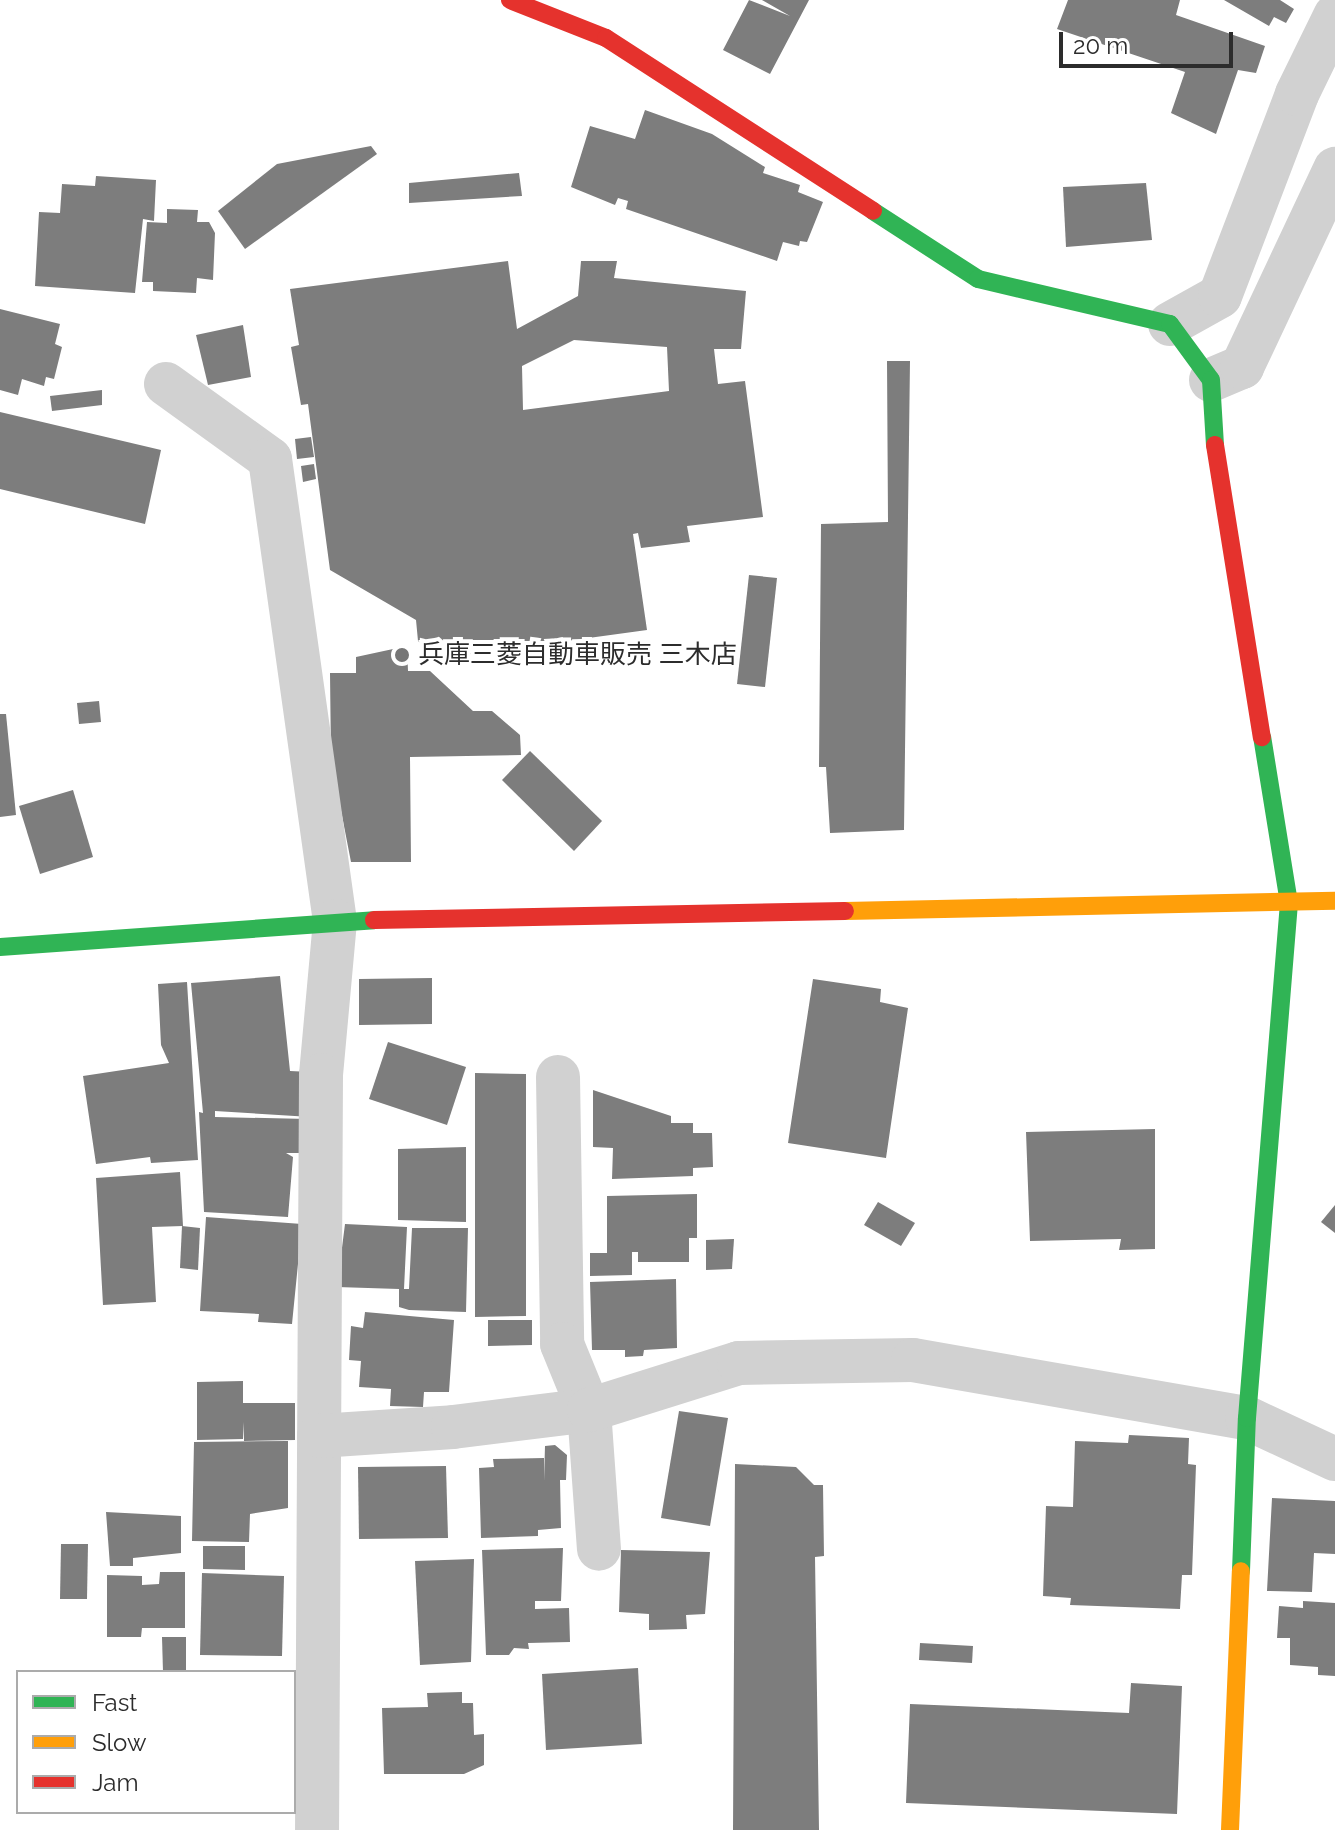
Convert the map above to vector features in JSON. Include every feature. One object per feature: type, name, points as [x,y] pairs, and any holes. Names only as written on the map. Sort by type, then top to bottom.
[{"type":"street","points":[[510,0],[606,38],[978,279],[1170,324],[1211,380],[1213,431],[1289,903],[1247,1418],[1230,1830]]},
{"type":"street","points":[[1170,324],[1220,296],[1297,94],[1335,16]]},
{"type":"street","points":[[1211,380],[1242,367],[1335,169]]},
{"type":"street","points":[[166,384],[270,459],[335,921],[321,1075],[317,1830]]},
{"type":"street","points":[[0,947],[335,921],[1335,901]]},
{"type":"street","points":[[558,1077],[562,1344],[589,1410],[599,1549]]},
{"type":"street","points":[[319,1436],[589,1410],[739,1363],[913,1360],[1247,1418],[1335,1459]]},
{"type":"building","points":[[749,0],[790,16],[762,0],[809,0],[770,74],[723,50]]},
{"type":"building","points":[[1068,0],[1180,0],[1176,15],[1265,46],[1256,73],[1238,70],[1216,134],[1171,113],[1185,72],[1057,29]]},
{"type":"building","points":[[1224,0],[1280,0],[1294,9],[1286,23],[1274,17],[1269,26]]},
{"type":"building","points":[[645,110],[712,134],[765,167],[763,173],[800,185],[798,192],[823,202],[807,242],[800,241],[799,246],[783,242],[777,261],[626,209],[628,201],[618,198],[615,205],[571,187],[590,126],[635,139]]},
{"type":"building","points":[[371,146],[377,154],[245,249],[218,211],[277,164]]},
{"type":"building","points":[[519,173],[522,196],[409,203],[409,183]]},
{"type":"building","points":[[96,176],[156,180],[154,221],[143,219],[135,293],[35,286],[39,212],[60,213],[62,184],[95,186]]},
{"type":"building","points":[[1146,183],[1152,240],[1066,247],[1063,187]]},
{"type":"building","points":[[167,209],[198,210],[197,222],[209,222],[215,233],[213,280],[197,278],[196,293],[153,291],[153,282],[142,282],[147,222],[167,223]]},
{"type":"building","points":[[508,261],[517,329],[578,296],[581,261],[617,261],[614,278],[746,291],[741,349],[714,349],[718,384],[745,381],[763,517],[687,526],[690,542],[641,548],[638,533],[633,534],[647,630],[442,658],[418,641],[416,620],[330,570],[308,404],[301,405],[291,347],[299,345],[290,289]],"holes":[[[574,340],[667,347],[669,391],[523,410],[522,366]]]},
{"type":"building","points":[[0,309],[60,324],[55,344],[62,347],[54,379],[46,377],[44,386],[22,379],[18,395],[0,390]]},
{"type":"building","points":[[243,325],[251,377],[208,385],[196,335]]},
{"type":"building","points":[[887,361],[910,361],[904,830],[830,833],[826,767],[819,767],[821,524],[888,522]]},
{"type":"building","points":[[102,390],[102,405],[52,411],[50,396]]},
{"type":"building","points":[[0,412],[161,450],[145,524],[0,489]]},
{"type":"building","points":[[311,437],[314,457],[297,459],[295,439]]},
{"type":"building","points":[[314,464],[316,479],[303,482],[301,466]]},
{"type":"building","points":[[749,575],[777,578],[765,687],[737,684]]},
{"type":"building","points":[[407,646],[408,671],[430,671],[473,711],[492,711],[520,735],[521,755],[410,757],[411,862],[351,862],[331,759],[330,673],[356,673],[356,657]]},
{"type":"building","points":[[99,701],[101,722],[79,724],[77,703]]},
{"type":"building","points":[[0,714],[6,714],[16,815],[0,817]]},
{"type":"building","points":[[530,751],[602,821],[574,851],[502,780]]},
{"type":"building","points":[[73,790],[93,857],[40,874],[19,806]]},
{"type":"building","points":[[280,976],[290,1071],[311,1072],[311,1117],[215,1111],[215,1117],[308,1119],[306,1153],[286,1153],[293,1157],[288,1217],[204,1212],[199,1112],[203,1113],[191,983]]},
{"type":"building","points":[[432,978],[432,1024],[359,1025],[359,979]]},
{"type":"building","points":[[813,979],[881,989],[880,1002],[908,1008],[886,1158],[788,1143]]},
{"type":"building","points":[[187,982],[198,1160],[151,1163],[150,1157],[96,1164],[83,1076],[169,1063],[161,1045],[158,984]]},
{"type":"building","points":[[388,1042],[466,1067],[447,1125],[369,1099]]},
{"type":"building","points":[[475,1073],[526,1074],[526,1316],[475,1317]]},
{"type":"building","points":[[593,1090],[671,1116],[671,1123],[693,1123],[693,1133],[712,1133],[713,1167],[693,1168],[693,1176],[612,1179],[613,1148],[593,1147]]},
{"type":"building","points":[[1155,1129],[1155,1249],[1119,1250],[1121,1239],[1030,1241],[1026,1132]]},
{"type":"building","points":[[466,1147],[466,1222],[398,1220],[398,1149]]},
{"type":"building","points":[[180,1172],[183,1226],[152,1227],[156,1302],[103,1305],[96,1178]]},
{"type":"building","points":[[697,1194],[697,1238],[689,1238],[689,1262],[638,1262],[638,1252],[632,1252],[632,1275],[590,1276],[590,1253],[607,1253],[607,1196]]},
{"type":"building","points":[[878,1202],[915,1223],[901,1246],[864,1225]]},
{"type":"building","points":[[1335,1205],[1335,1233],[1321,1222]]},
{"type":"building","points":[[206,1217],[302,1224],[292,1324],[258,1322],[259,1314],[200,1311]]},
{"type":"building","points":[[345,1224],[407,1227],[404,1289],[409,1289],[412,1228],[468,1228],[466,1312],[399,1307],[399,1289],[337,1287]]},
{"type":"building","points":[[182,1226],[200,1228],[198,1270],[180,1268]]},
{"type":"building","points":[[734,1239],[732,1269],[706,1270],[706,1240]]},
{"type":"building","points":[[676,1279],[677,1348],[644,1350],[643,1356],[625,1357],[625,1350],[592,1350],[590,1282]]},
{"type":"building","points":[[365,1312],[454,1320],[449,1392],[424,1392],[423,1407],[390,1406],[391,1389],[359,1387],[361,1361],[349,1360],[351,1326],[363,1328]]},
{"type":"building","points":[[488,1320],[532,1320],[532,1345],[488,1346]]},
{"type":"building","points":[[243,1381],[243,1403],[295,1403],[295,1440],[244,1441],[244,1422],[243,1439],[197,1440],[197,1382]]},
{"type":"building","points":[[679,1411],[728,1418],[710,1526],[661,1518]]},
{"type":"building","points":[[1129,1435],[1189,1438],[1188,1464],[1196,1465],[1192,1575],[1182,1575],[1180,1609],[1070,1605],[1071,1598],[1043,1596],[1046,1506],[1073,1507],[1075,1441],[1128,1443]]},
{"type":"building","points":[[288,1441],[288,1508],[250,1514],[249,1542],[192,1541],[194,1442]]},
{"type":"building","points":[[555,1445],[567,1455],[566,1480],[560,1480],[561,1528],[538,1530],[538,1536],[481,1538],[479,1468],[494,1467],[493,1459],[544,1458],[544,1481],[545,1446]]},
{"type":"building","points":[[735,1464],[796,1467],[814,1485],[823,1485],[824,1556],[815,1557],[819,1830],[733,1830]]},
{"type":"building","points":[[446,1466],[448,1538],[359,1539],[358,1467]]},
{"type":"building","points":[[1272,1498],[1335,1501],[1335,1554],[1314,1553],[1312,1592],[1267,1591]]},
{"type":"building","points":[[106,1512],[181,1516],[181,1553],[133,1558],[133,1566],[110,1566]]},
{"type":"building","points":[[61,1544],[88,1544],[87,1599],[60,1599]]},
{"type":"building","points":[[203,1546],[245,1546],[245,1570],[203,1569]]},
{"type":"building","points":[[563,1548],[561,1601],[535,1601],[535,1609],[569,1608],[570,1642],[528,1643],[529,1649],[514,1648],[509,1655],[486,1655],[482,1550]]},
{"type":"building","points":[[621,1550],[710,1552],[705,1614],[686,1615],[687,1629],[649,1630],[649,1614],[619,1612]]},
{"type":"building","points":[[474,1559],[471,1662],[420,1665],[415,1561]]},
{"type":"building","points":[[160,1572],[185,1572],[185,1628],[142,1628],[141,1637],[107,1637],[107,1575],[142,1576],[142,1585],[159,1584]]},
{"type":"building","points":[[202,1573],[284,1576],[282,1656],[200,1655]]},
{"type":"building","points":[[1303,1601],[1335,1603],[1335,1676],[1318,1675],[1318,1667],[1290,1665],[1290,1638],[1277,1638],[1279,1606],[1303,1608]]},
{"type":"building","points":[[162,1637],[186,1637],[186,1670],[163,1670]]},
{"type":"building","points":[[920,1643],[973,1646],[972,1663],[919,1660]]},
{"type":"building","points":[[638,1668],[642,1744],[546,1750],[542,1674]]},
{"type":"building","points":[[1131,1683],[1182,1686],[1177,1814],[906,1803],[910,1704],[1129,1713]]},
{"type":"building","points":[[462,1692],[462,1703],[473,1703],[474,1735],[484,1734],[484,1765],[464,1774],[384,1774],[382,1708],[428,1707],[427,1693]]},
{"type":"traffic: fast","points":[[873,211],[978,279],[1170,324],[1211,380],[1215,445]]},
{"type":"traffic: fast","points":[[1241,1571],[1247,1418],[1289,903],[1262,737]]},
{"type":"traffic: fast","points":[[0,947],[374,920]]},
{"type":"traffic: slow","points":[[845,911],[1335,901]]},
{"type":"traffic: slow","points":[[1230,1830],[1241,1571]]},
{"type":"traffic: jam","points":[[510,0],[606,38],[873,211]]},
{"type":"traffic: jam","points":[[1215,445],[1262,737]]},
{"type":"traffic: jam","points":[[374,920],[845,911]]},
{"type":"place","name":"兵庫三菱自動車販売 三木店","points":[[402,655]]}]
